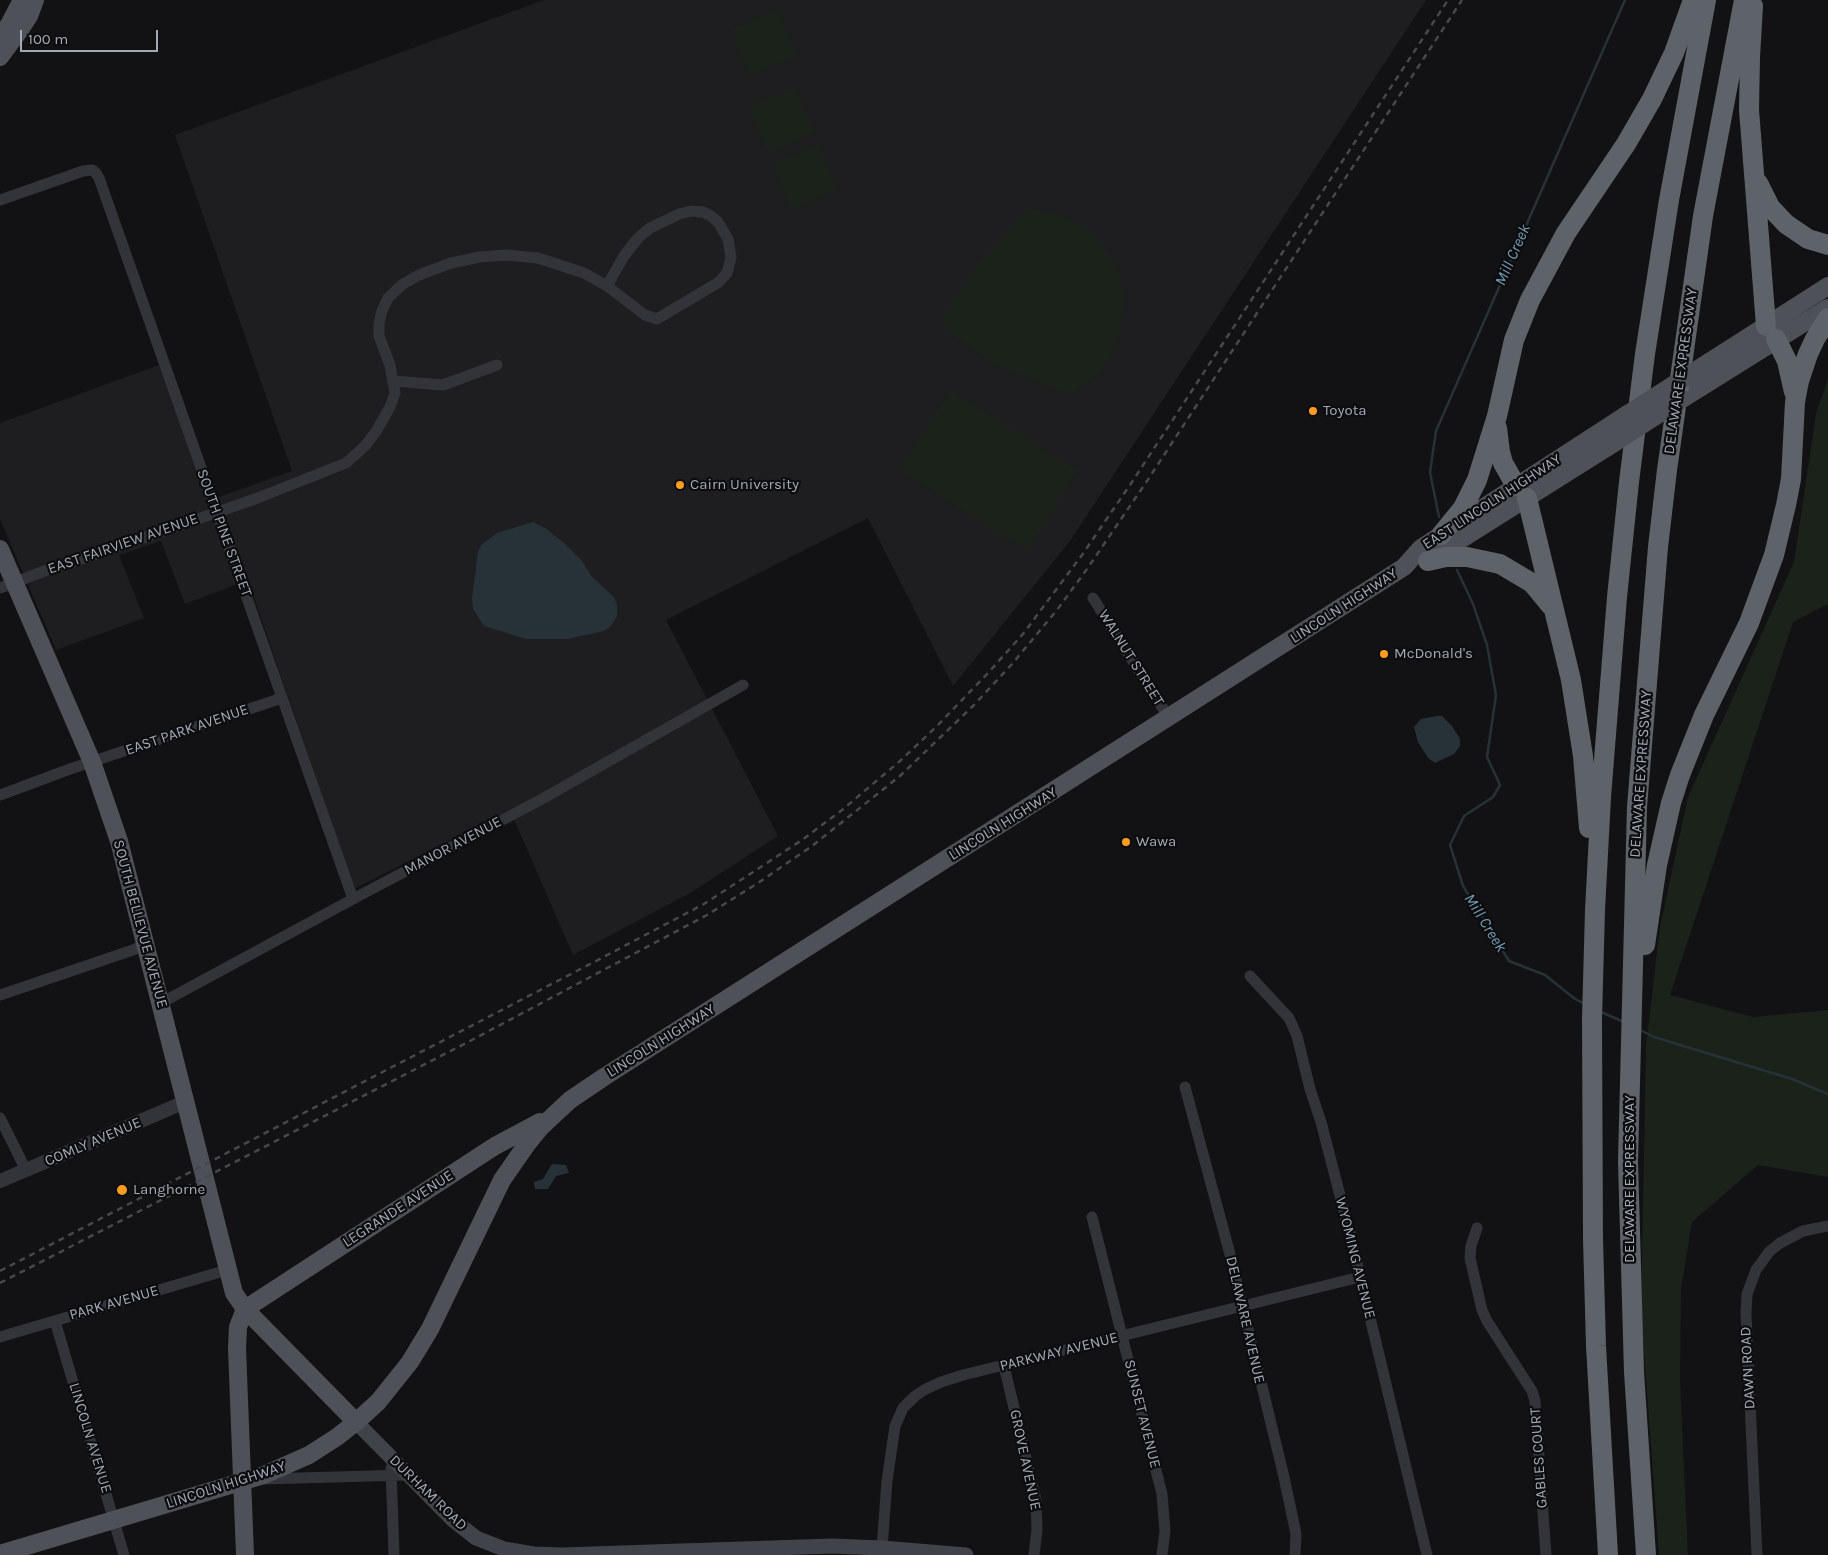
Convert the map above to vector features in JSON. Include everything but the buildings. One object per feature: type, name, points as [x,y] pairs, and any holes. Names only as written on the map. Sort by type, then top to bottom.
[{"type":"highway","points":[[1441,535],[1471,495],[1483,466],[1497,416],[1514,340],[1530,300],[1566,233],[1626,144],[1652,99],[1674,53],[1694,0]]},
{"type":"highway","points":[[1608,1555],[1596,1346],[1593,1230],[1592,1019],[1595,910],[1609,687],[1629,482],[1645,354],[1668,200],[1706,0]]},
{"type":"highway","name":"DELAWARE EXPRESSWAY","points":[[1646,1555],[1635,1391],[1628,1160],[1630,1077],[1635,1011],[1637,807],[1658,547],[1667,470],[1702,226],[1744,0]]},
{"type":"highway","points":[[1754,0],[1749,83],[1753,169],[1771,333],[1784,352],[1790,370],[1795,402]]},
{"type":"highway","points":[[1753,169],[1764,197],[1777,216],[1796,232],[1828,245]]},
{"type":"highway","points":[[1635,1011],[1651,898],[1672,804],[1691,745],[1749,623],[1774,555],[1790,480],[1795,402],[1802,368],[1814,339],[1828,318]]},
{"type":"highway","points":[[1497,416],[1500,452],[1503,463],[1521,492],[1556,616],[1571,680],[1583,756],[1595,910]]},
{"type":"highway","points":[[1428,561],[1446,557],[1466,556],[1500,564],[1532,583],[1548,601],[1556,616]]},
{"type":"main road","points":[[0,38],[22,0]]},
{"type":"main road","points":[[0,57],[29,16],[35,0]]},
{"type":"main road","name":"EAST LINCOLN HIGHWAY","points":[[1404,567],[1421,548],[1441,535],[1608,447],[1706,384],[1828,286]]},
{"type":"main road","name":"EAST LINCOLN HIGHWAY","points":[[1404,567],[1428,561],[1610,425],[1709,362],[1828,308]]},
{"type":"main road","name":"SOUTH BELLEVUE AVENUE","points":[[0,549],[7,585],[92,762],[119,842],[227,1270],[234,1293],[245,1309]]},
{"type":"main road","name":"LINCOLN HIGHWAY","points":[[0,1554],[279,1470],[309,1455],[356,1422],[389,1390],[410,1362],[430,1329],[502,1180],[527,1144],[554,1114],[604,1077],[1404,567]]},
{"type":"main road","name":"LEGRANDE AVENUE","points":[[245,1309],[495,1146],[554,1114]]},
{"type":"main road","points":[[245,1309],[238,1327],[237,1348],[247,1481],[245,1555]]},
{"type":"main road","name":"DURHAM ROAD","points":[[245,1309],[440,1509],[476,1538],[504,1550],[548,1554],[658,1553],[823,1546],[882,1548],[966,1555]]},
{"type":"street","name":"SOUTH PINE STREET","points":[[0,200],[83,171],[92,170],[96,172],[353,899]]},
{"type":"street","name":"EAST FAIRVIEW AVENUE","points":[[7,585],[255,499],[346,463],[365,446],[390,407],[395,393],[394,382],[379,336],[382,310],[388,298],[403,284],[419,274],[451,263],[480,257],[506,255],[538,258],[584,273],[607,286],[653,319],[662,317],[719,282],[727,273],[731,257],[730,246],[724,231],[711,216],[703,212],[691,211],[680,214],[650,228],[638,238],[607,286]]},
{"type":"street","points":[[394,382],[443,385],[497,365]]},
{"type":"street","name":"WALNUT STREET","points":[[1093,598],[1169,718]]},
{"type":"street","name":"MANOR AVENUE","points":[[161,1003],[542,799],[743,685]]},
{"type":"street","name":"EAST PARK AVENUE","points":[[0,795],[282,698]]},
{"type":"street","points":[[0,995],[146,944]]},
{"type":"street","name":"WYOMING AVENUE","points":[[1250,976],[1289,1018],[1294,1027],[1310,1089],[1321,1122],[1427,1555]]},
{"type":"street","name":"DELAWARE AVENUE","points":[[1185,1087],[1242,1306],[1291,1509],[1296,1534],[1295,1555]]},
{"type":"street","name":"COMLY AVENUE","points":[[0,1181],[185,1102]]},
{"type":"street","points":[[0,1118],[26,1170]]},
{"type":"street","name":"SUNSET AVENUE","points":[[1092,1217],[1162,1494],[1165,1531],[1162,1555]]},
{"type":"street","name":"DAWN ROAD","points":[[1757,1555],[1746,1314],[1747,1294],[1756,1270],[1780,1243],[1803,1231],[1828,1226]]},
{"type":"street","name":"GABLES COURT","points":[[1477,1228],[1471,1246],[1470,1258],[1482,1310],[1523,1377],[1535,1401],[1546,1555]]},
{"type":"street","name":"PARK AVENUE","points":[[0,1337],[227,1270]]},
{"type":"street","name":"PARKWAY AVENUE","points":[[882,1548],[887,1480],[893,1436],[904,1408],[914,1396],[941,1382],[1360,1277]]},
{"type":"street","name":"LINCOLN AVENUE","points":[[55,1321],[124,1555]]},
{"type":"street","name":"GROVE AVENUE","points":[[1004,1366],[1036,1500],[1037,1530],[1034,1555]]},
{"type":"street","points":[[391,1458],[394,1555]]},
{"type":"street","points":[[247,1481],[407,1475]]},
{"type":"shaded area","name":"Cairn University","points":[[544,0],[1426,0],[1070,541],[953,686],[868,518],[666,620],[778,836],[692,892],[573,955],[510,810],[354,889],[248,580],[185,604],[161,541],[119,555],[144,618],[56,650],[0,519],[0,423],[159,365],[213,499],[292,471],[175,135]]},
{"type":"shaded area","points":[[777,9],[797,56],[750,75],[730,29]]},
{"type":"shaded area","points":[[795,87],[815,133],[768,153],[748,106]]},
{"type":"shaded area","points":[[818,144],[838,190],[791,210],[772,163]]},
{"type":"shaded area","points":[[1029,209],[1059,214],[1083,226],[1098,240],[1111,258],[1120,276],[1124,295],[1123,317],[1118,336],[1108,360],[1094,378],[1074,392],[1066,394],[997,366],[948,332],[943,317],[976,266]]},
{"type":"shaded area","points":[[1828,379],[1828,604],[1793,622],[1670,995],[1753,1017],[1828,1010],[1828,1177],[1758,1165],[1692,1222],[1681,1290],[1680,1381],[1688,1555],[1659,1555],[1641,1311],[1646,1046],[1660,927],[1688,797],[1794,562],[1816,414]]},
{"type":"shaded area","points":[[951,390],[1078,471],[1027,551],[899,470]]},
{"type":"shaded area","points":[[533,522],[545,528],[564,543],[582,561],[592,577],[614,597],[617,605],[617,616],[611,626],[604,631],[567,639],[526,639],[484,626],[473,609],[472,599],[478,552],[481,545],[497,533]]},
{"type":"shaded area","points":[[1442,716],[1452,726],[1460,739],[1460,746],[1454,754],[1435,763],[1428,758],[1418,742],[1414,727],[1421,719]]},
{"type":"shaded area","points":[[552,1164],[566,1165],[569,1173],[556,1176],[548,1189],[535,1189],[534,1182],[543,1179]]},
{"type":"waterway","name":"Mill Creek","points":[[1439,517],[1430,472],[1436,431],[1625,0]]},
{"type":"waterway","name":"Mill Creek","points":[[1457,570],[1473,604],[1487,645],[1496,695],[1487,757],[1500,785],[1493,797],[1464,816],[1450,845],[1463,886],[1509,961],[1545,975],[1575,999],[1585,1004]]},
{"type":"waterway","name":"Mill Creek","points":[[1599,1011],[1624,1022]]},
{"type":"waterway","name":"Mill Creek","points":[[1640,1030],[1654,1037],[1792,1079],[1828,1094]]},
{"type":"railway","points":[[0,1271],[704,904],[802,840],[842,810],[900,761],[936,727],[1023,634],[1082,555],[1132,482],[1448,0]]},
{"type":"railway","points":[[0,1283],[470,1041],[707,915],[812,846],[900,776],[974,705],[1012,664],[1057,610],[1087,569],[1147,481],[1462,0]]},
{"type":"place","name":"Toyota","points":[[1313,411]]},
{"type":"place","name":"Cairn University","points":[[680,485]]},
{"type":"place","name":"McDonald's","points":[[1384,654]]},
{"type":"place","name":"Wawa","points":[[1126,842]]},
{"type":"place","name":"Langhorne","points":[[122,1190]]}]
